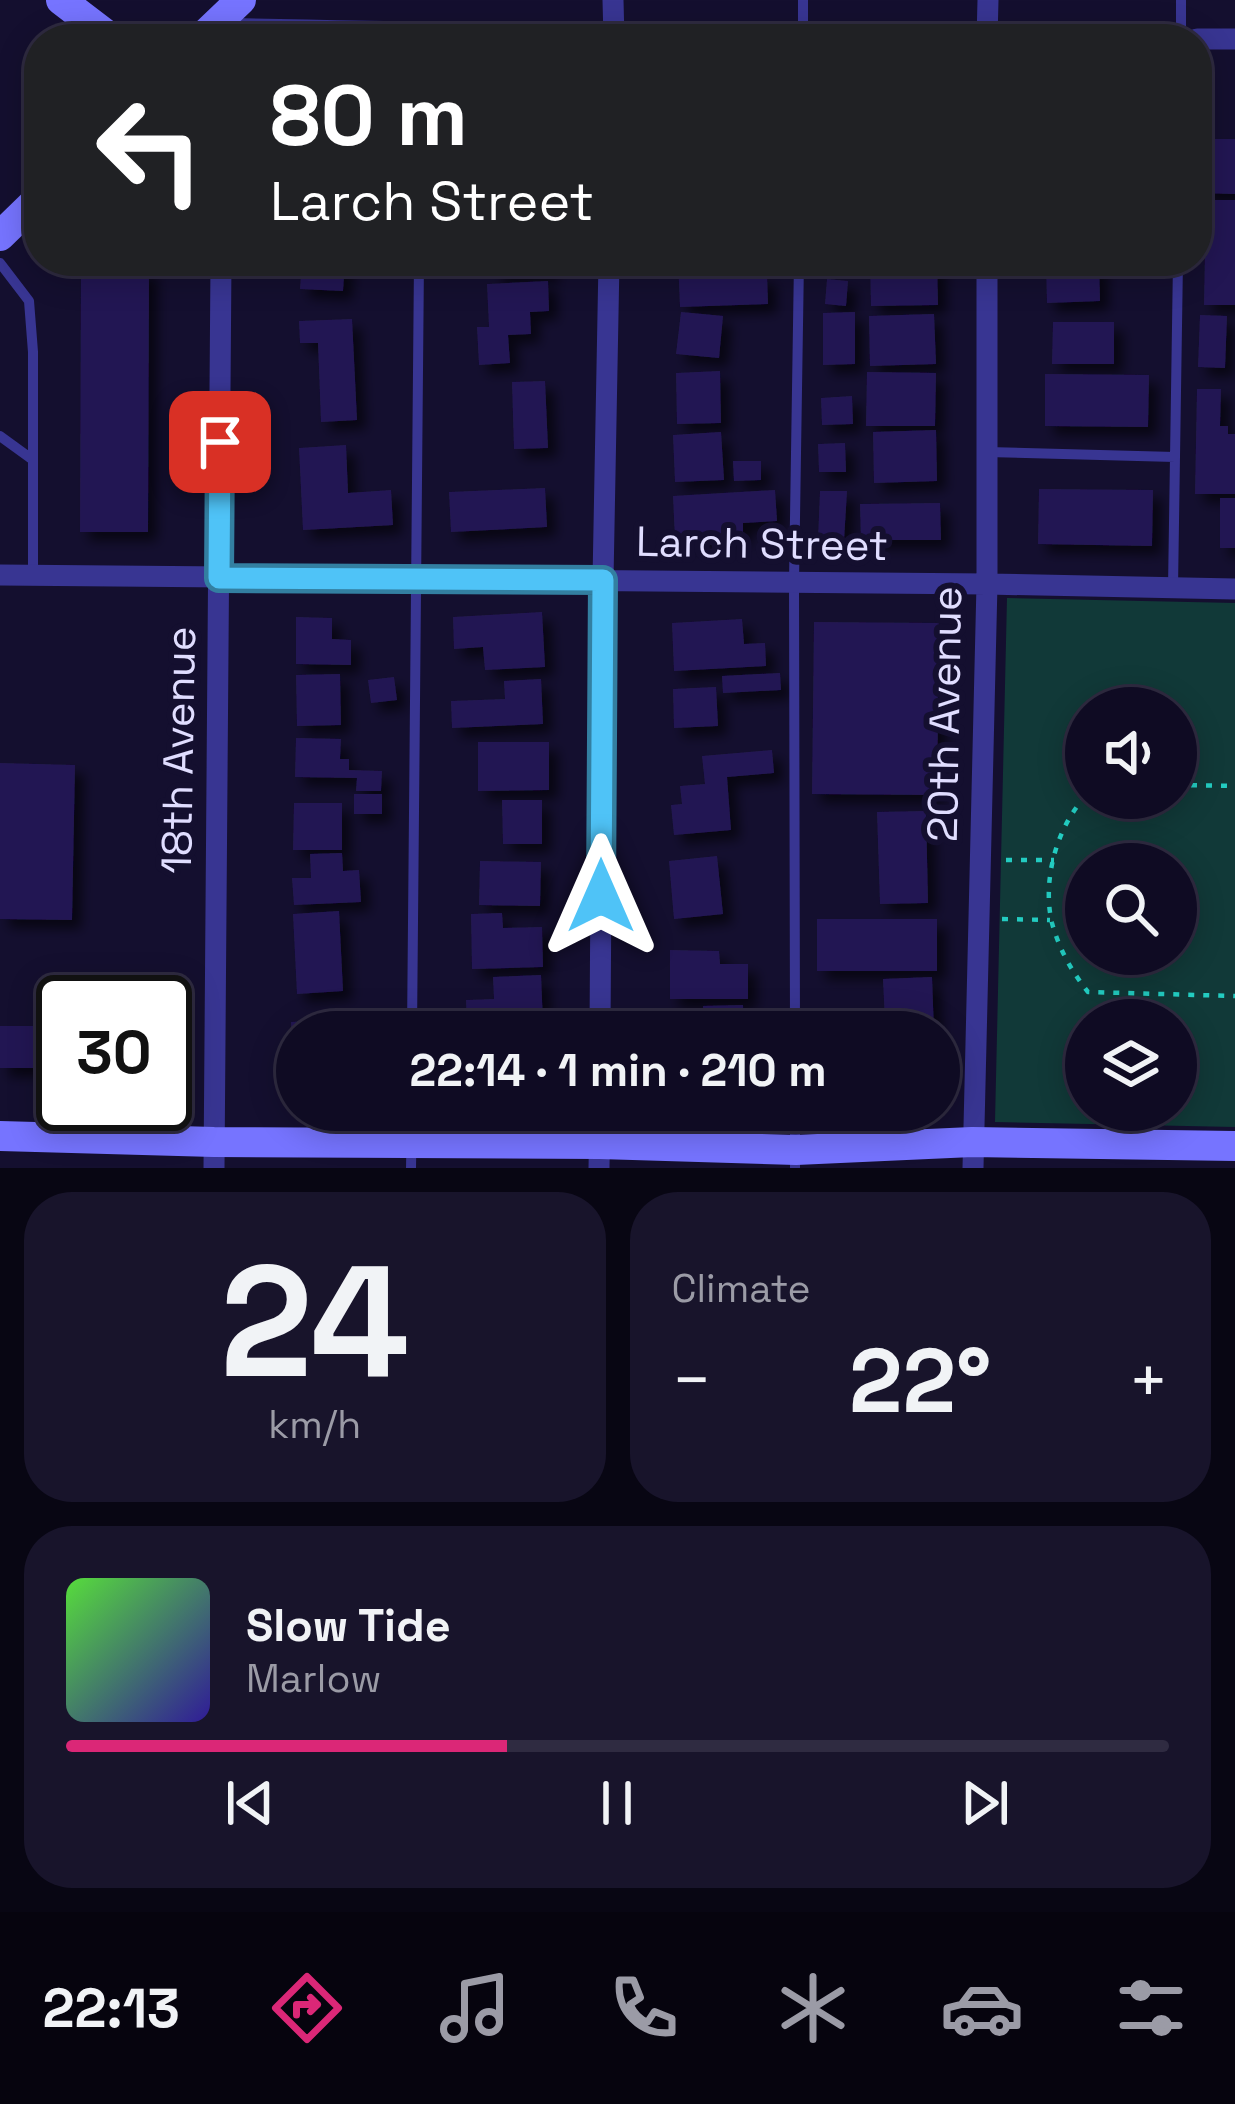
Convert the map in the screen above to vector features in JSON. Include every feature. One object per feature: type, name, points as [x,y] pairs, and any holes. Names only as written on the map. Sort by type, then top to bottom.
[{"type":"street","points":[[61,0],[92,24]]},
{"type":"street","points":[[218,24],[241,0]]},
{"type":"street","points":[[0,236],[24,213]]},
{"type":"street","name":"18th Avenue","points":[[214,1155],[221,276]]},
{"type":"street","points":[[600,1011],[609,276]]},
{"type":"street","name":"20th Avenue","points":[[972,1155],[987,584],[987,276]]},
{"type":"street","name":"Larch Street","points":[[0,575],[1235,590]]},
{"type":"street","points":[[0,1136],[214,1155],[1168,1157],[1235,1146]]},
{"type":"lane","points":[[0,263],[29,301],[33,576]]},
{"type":"lane","points":[[412,1011],[419,276]]},
{"type":"lane","points":[[795,1011],[799,276]]},
{"type":"lane","points":[[1173,588],[1178,276]]},
{"type":"lane","points":[[0,436],[33,460]]},
{"type":"lane","points":[[987,452],[1175,457]]},
{"type":"path","points":[[1197,785],[1235,786]]},
{"type":"path","points":[[1069,819],[1061,830],[1054,860],[1051,920],[1072,972],[1088,992],[1235,996]]},
{"type":"path","points":[[980,860],[1054,860]]},
{"type":"path","points":[[978,919],[1051,920]]},
{"type":"green space","points":[[1007,598],[1235,603],[1235,1127],[1197,1126],[1197,999],[1065,999],[1065,1123],[995,1122]]},
{"type":"building","points":[[1212,139],[1235,139],[1235,194],[1212,193]]},
{"type":"building","points":[[1212,200],[1235,200],[1235,305],[1204,305],[1205,276],[1212,276]]},
{"type":"building","points":[[81,276],[149,276],[148,532],[80,532]]},
{"type":"building","points":[[301,276],[344,276],[343,291],[300,289]]},
{"type":"building","points":[[679,276],[767,276],[768,304],[680,307]]},
{"type":"building","points":[[870,276],[937,276],[938,305],[871,306]]},
{"type":"building","points":[[1046,276],[1099,276],[1100,301],[1047,303]]},
{"type":"building","points":[[827,279],[848,281],[846,306],[825,304]]},
{"type":"building","points":[[548,281],[549,311],[530,312],[531,334],[508,335],[510,363],[479,365],[477,327],[489,327],[487,284]]},
{"type":"building","points":[[681,312],[723,316],[719,358],[676,354]]},
{"type":"building","points":[[855,312],[855,364],[823,365],[823,313]]},
{"type":"building","points":[[934,314],[936,364],[870,366],[869,316]]},
{"type":"building","points":[[1200,315],[1227,316],[1225,368],[1198,367]]},
{"type":"building","points":[[352,319],[357,420],[321,422],[318,343],[300,343],[299,321]]},
{"type":"building","points":[[1053,322],[1114,322],[1114,364],[1052,364]]},
{"type":"building","points":[[720,371],[721,423],[677,424],[676,373]]},
{"type":"building","points":[[867,372],[936,373],[935,426],[866,426]]},
{"type":"building","points":[[1045,374],[1149,375],[1148,427],[1045,426]]},
{"type":"building","points":[[545,381],[548,448],[514,449],[512,382]]},
{"type":"building","points":[[1197,389],[1221,389],[1220,426],[1228,426],[1228,434],[1235,434],[1235,494],[1195,494]]},
{"type":"building","points":[[852,396],[853,424],[822,425],[821,398]]},
{"type":"building","points":[[936,430],[937,481],[874,483],[873,432]]},
{"type":"building","points":[[721,432],[724,480],[675,482],[673,435]]},
{"type":"building","points":[[845,443],[846,472],[819,472],[818,444]]},
{"type":"building","points":[[346,445],[348,493],[391,490],[393,525],[303,530],[299,448]]},
{"type":"building","points":[[733,461],[761,461],[761,480],[734,481]]},
{"type":"building","points":[[545,488],[547,527],[451,532],[449,492]]},
{"type":"building","points":[[1039,489],[1153,490],[1152,546],[1038,544]]},
{"type":"building","points":[[775,490],[777,521],[743,523],[743,536],[675,540],[673,496]]},
{"type":"building","points":[[820,491],[847,491],[844,540],[818,539]]},
{"type":"building","points":[[1220,498],[1235,498],[1235,548],[1220,548]]},
{"type":"building","points":[[940,503],[941,540],[861,540],[860,504]]},
{"type":"building","points":[[542,612],[545,667],[485,670],[483,647],[454,649],[453,617]]},
{"type":"building","points":[[296,617],[332,618],[332,639],[351,640],[351,665],[296,664]]},
{"type":"building","points":[[742,619],[744,644],[765,643],[766,666],[674,671],[672,623]]},
{"type":"building","points":[[814,622],[939,623],[937,795],[812,794]]},
{"type":"building","points":[[780,673],[781,690],[723,693],[722,676]]},
{"type":"building","points":[[340,674],[341,725],[297,726],[296,675]]},
{"type":"building","points":[[394,677],[397,700],[371,703],[368,680]]},
{"type":"building","points":[[541,679],[543,724],[452,728],[451,701],[505,699],[504,681]]},
{"type":"building","points":[[716,687],[718,726],[674,728],[673,689]]},
{"type":"building","points":[[296,738],[341,739],[340,759],[349,759],[349,770],[382,771],[381,791],[356,791],[357,778],[295,777]]},
{"type":"building","points":[[478,742],[549,742],[549,790],[478,791]]},
{"type":"building","points":[[772,750],[774,773],[727,777],[731,830],[674,835],[671,805],[682,804],[680,786],[705,784],[702,756]]},
{"type":"building","points":[[0,763],[75,765],[72,920],[0,919]]},
{"type":"building","points":[[354,794],[382,794],[382,814],[354,814]]},
{"type":"building","points":[[502,800],[542,800],[542,844],[503,844]]},
{"type":"building","points":[[294,803],[342,803],[342,850],[293,850]]},
{"type":"building","points":[[926,811],[928,903],[880,904],[877,812]]},
{"type":"building","points":[[342,853],[343,871],[359,870],[361,902],[294,905],[292,878],[311,878],[310,854]]},
{"type":"building","points":[[717,856],[723,914],[674,919],[669,861]]},
{"type":"building","points":[[480,861],[541,862],[540,906],[479,905]]},
{"type":"building","points":[[339,911],[343,991],[297,994],[293,914]]},
{"type":"building","points":[[502,913],[503,928],[542,927],[543,967],[472,969],[471,914]]},
{"type":"building","points":[[817,919],[937,919],[937,971],[817,971]]},
{"type":"building","points":[[670,950],[719,951],[720,964],[748,964],[748,999],[670,999]]},
{"type":"building","points":[[541,975],[542,1011],[466,1011],[466,1000],[494,999],[493,977]]},
{"type":"building","points":[[932,977],[933,1011],[884,1011],[883,979]]},
{"type":"building","points":[[743,1005],[743,1011],[703,1011],[703,1006]]},
{"type":"building","points":[[0,1026],[36,1026],[36,1068],[0,1068]]},
{"type":"route","points":[[220,442],[219,578],[603,580],[601,896]]}]
